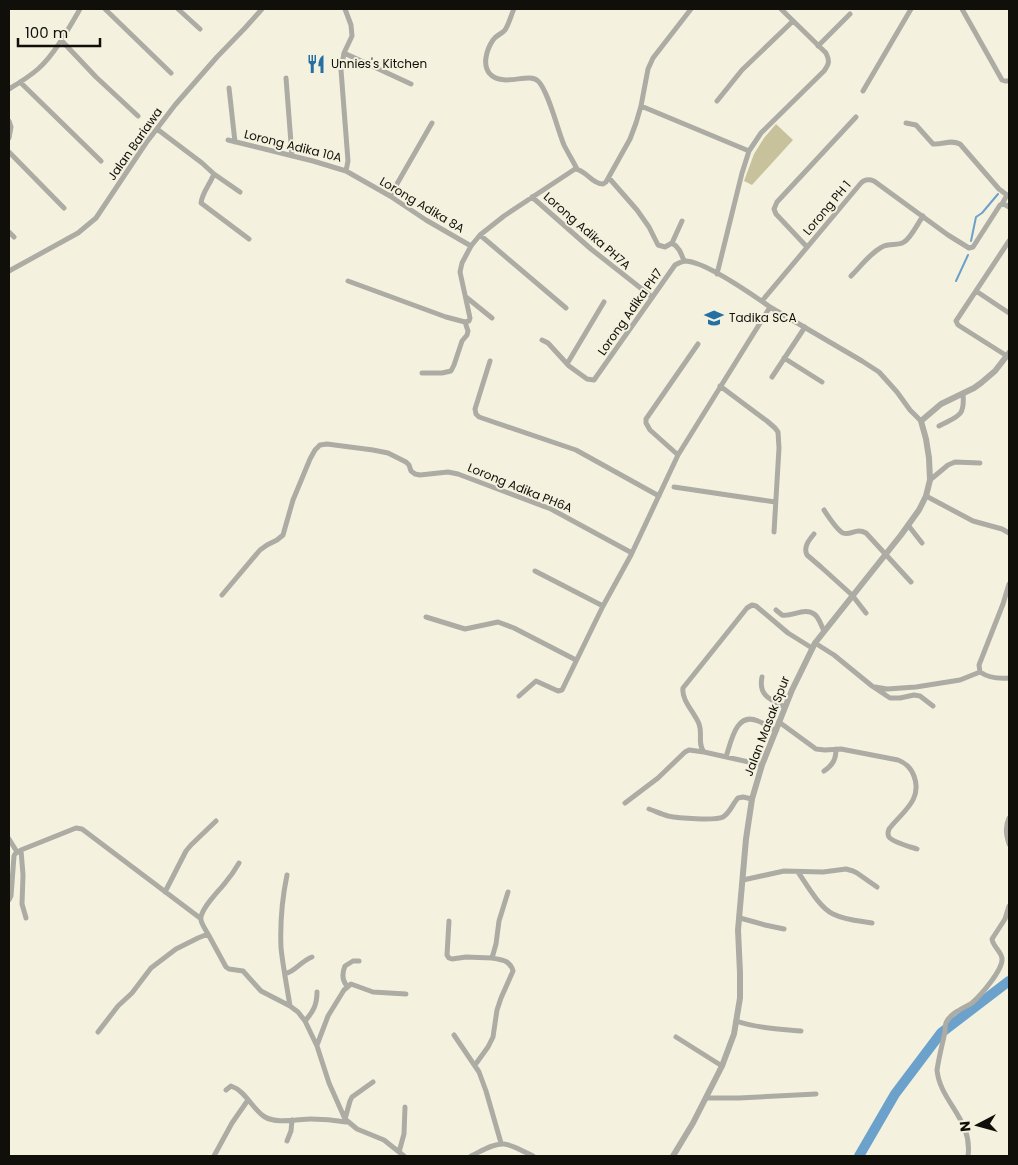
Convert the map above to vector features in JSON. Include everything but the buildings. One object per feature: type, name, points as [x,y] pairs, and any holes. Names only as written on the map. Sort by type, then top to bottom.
[{"type":"street","points":[[9,88],[43,64],[61,40],[80,9]]},
{"type":"street","points":[[105,9],[171,73]]},
{"type":"street","points":[[178,9],[200,29]]},
{"type":"street","name":"Jalan Bariawa","points":[[9,270],[78,233],[96,218],[156,129],[214,61],[262,9]]},
{"type":"street","points":[[344,9],[351,25],[352,36],[344,53],[342,70],[348,161],[346,171]]},
{"type":"street","points":[[514,9],[505,30],[494,38],[486,57],[486,64],[491,75],[504,80],[518,80],[530,77],[540,83],[552,110],[564,146],[577,168],[598,184],[604,184],[609,178],[630,139],[641,106],[648,69],[654,58],[691,9]]},
{"type":"street","points":[[717,274],[739,182],[749,151],[761,133],[829,64],[829,58],[826,53],[781,9]]},
{"type":"street","points":[[862,92],[911,9]]},
{"type":"street","points":[[962,9],[1002,80],[1009,81]]},
{"type":"street","points":[[818,46],[850,14]]},
{"type":"street","points":[[717,101],[742,70],[793,21]]},
{"type":"street","points":[[61,40],[96,77],[138,116]]},
{"type":"street","points":[[344,53],[411,84]]},
{"type":"street","points":[[286,78],[292,156]]},
{"type":"street","points":[[20,82],[101,160]]},
{"type":"street","points":[[229,88],[235,142]]},
{"type":"street","points":[[641,106],[749,151]]},
{"type":"street","points":[[807,247],[776,214],[774,209],[778,202],[856,117]]},
{"type":"street","points":[[9,121],[11,131],[9,138]]},
{"type":"street","points":[[390,196],[432,123]]},
{"type":"street","points":[[906,123],[916,124],[934,144],[954,141],[960,144],[999,189],[1007,195],[1002,204],[1009,206]]},
{"type":"street","points":[[156,129],[240,192]]},
{"type":"street","name":"Lorong Adika 10A","points":[[228,140],[346,171],[363,180]]},
{"type":"street","points":[[9,152],[64,208]]},
{"type":"street","points":[[348,281],[446,316],[469,322],[470,318],[460,267],[471,246],[480,235],[504,216],[577,168]]},
{"type":"street","points":[[214,174],[201,198],[201,203],[249,239]]},
{"type":"street","points":[[609,178],[637,210],[649,227],[658,245],[665,247],[672,243],[682,221]]},
{"type":"street","name":"Lorong Adika 8A","points":[[363,180],[471,246]]},
{"type":"street","name":"Lorong PH 1","points":[[762,301],[865,180],[874,181],[967,248],[971,248],[974,245],[998,207],[1002,204]]},
{"type":"street","name":"Lorong Adika PH7A","points":[[532,197],[591,249],[652,297]]},
{"type":"street","points":[[851,276],[882,247],[904,242],[908,239],[923,216]]},
{"type":"street","points":[[9,232],[14,237]]},
{"type":"street","points":[[480,235],[566,308]]},
{"type":"street","points":[[672,243],[676,245],[684,261],[693,262],[717,274],[879,372],[921,421],[940,404],[974,388],[989,377],[1008,355],[958,326],[956,319],[1009,241]]},
{"type":"street","name":"Lorong Adika PH7","points":[[566,364],[588,379],[596,378],[675,265],[684,261]]},
{"type":"street","points":[[976,291],[1009,313]]},
{"type":"street","points":[[465,297],[492,318]]},
{"type":"street","points":[[542,340],[548,343],[566,364],[604,302]]},
{"type":"street","points":[[519,696],[536,681],[558,691],[562,690],[603,606],[632,553],[678,455],[770,307]]},
{"type":"street","points":[[422,373],[442,373],[451,370],[462,341],[467,335],[468,331],[464,322]]},
{"type":"street","points":[[772,377],[805,327]]},
{"type":"street","points":[[678,455],[650,430],[646,419],[698,344]]},
{"type":"street","points":[[784,358],[822,382]]},
{"type":"street","points":[[490,360],[475,409],[476,414],[576,450],[659,496]]},
{"type":"street","points":[[720,386],[767,421],[778,432],[779,448],[774,532]]},
{"type":"street","points":[[939,426],[962,413],[964,407],[963,394]]},
{"type":"street","name":"Jalan Masak Spur","points":[[676,1155],[722,1066],[730,1046],[739,1008],[738,930],[746,839],[752,799],[762,765],[785,707],[813,645],[908,525],[926,496],[930,480],[929,458],[921,421]]},
{"type":"street","name":"Lorong Adika PH6A","points":[[222,595],[260,550],[283,535],[300,482],[315,450],[327,444],[388,453],[406,462],[415,474],[452,472],[551,510],[632,553]]},
{"type":"street","points":[[930,480],[948,465],[955,462],[980,463]]},
{"type":"street","points":[[674,487],[775,502]]},
{"type":"street","points":[[926,496],[974,522],[1002,529],[1009,533]]},
{"type":"street","points":[[824,510],[840,532],[845,534],[863,531],[866,533],[911,582]]},
{"type":"street","points":[[908,525],[922,544]]},
{"type":"street","points":[[814,534],[806,547],[806,555],[852,595],[866,613]]},
{"type":"street","points":[[535,571],[603,606]]},
{"type":"street","points":[[1009,584],[979,665],[980,672],[986,676],[1009,678]]},
{"type":"street","points":[[704,752],[700,743],[699,723],[682,691],[752,604],[788,633],[834,655],[890,698],[920,696],[933,706]]},
{"type":"street","points":[[776,610],[781,615],[812,612],[824,631]]},
{"type":"street","points":[[426,617],[466,629],[498,622],[514,628],[576,660]]},
{"type":"street","points":[[872,686],[887,688],[916,687],[960,680],[980,672]]},
{"type":"street","points":[[762,677],[761,683],[764,694],[785,707]]},
{"type":"street","points":[[726,757],[734,734],[745,719],[758,721],[776,731]]},
{"type":"street","points":[[779,722],[813,748],[820,750],[852,750],[898,760],[908,766],[916,782],[916,795],[912,803],[889,829],[888,834],[892,840],[917,849]]},
{"type":"street","points":[[824,772],[833,765],[836,749]]},
{"type":"street","points":[[625,803],[658,778],[689,750],[762,765]]},
{"type":"street","points":[[649,809],[668,816],[698,819],[717,818],[724,817],[738,798],[752,799]]},
{"type":"street","points":[[1009,818],[1006,826],[1009,844]]},
{"type":"street","points":[[165,892],[181,859],[191,845],[216,821]]},
{"type":"street","points":[[9,900],[12,890],[14,856],[19,851],[73,828],[79,828],[200,918],[226,967],[243,971],[261,991],[290,1006],[305,1021],[317,1046],[329,1083],[346,1121]]},
{"type":"street","points":[[9,839],[19,851],[23,875],[22,904],[26,918]]},
{"type":"street","points":[[200,918],[239,863]]},
{"type":"street","points":[[743,880],[781,872],[823,872],[846,869],[853,871],[877,887]]},
{"type":"street","points":[[798,872],[827,910],[842,917],[872,923]]},
{"type":"street","points":[[287,875],[283,892],[281,919],[282,949],[290,1006]]},
{"type":"street","points":[[492,958],[499,921],[508,892]]},
{"type":"street","points":[[968,1156],[969,1144],[961,1119],[950,1103],[937,1077],[937,1070],[947,1021],[954,1013],[977,998],[991,982],[1001,966],[1002,956],[992,939],[1005,919],[1009,906]]},
{"type":"street","points":[[740,918],[784,929]]},
{"type":"street","points":[[449,921],[447,955],[449,958],[492,958],[508,962],[513,968],[499,1004],[493,1037],[475,1065]]},
{"type":"street","points":[[98,1032],[151,968],[176,950],[208,934]]},
{"type":"street","points":[[285,974],[312,957]]},
{"type":"street","points":[[347,986],[343,977],[345,966],[353,961],[358,961]]},
{"type":"street","points":[[317,1046],[328,1016],[347,986],[354,984],[371,992],[406,994]]},
{"type":"street","points":[[305,1021],[315,1008],[317,992]]},
{"type":"street","points":[[736,1021],[766,1028],[801,1030]]},
{"type":"street","points":[[454,1035],[479,1072],[501,1143]]},
{"type":"street","points":[[676,1037],[722,1066]]},
{"type":"street","points":[[346,1121],[352,1097],[373,1082]]},
{"type":"street","points":[[226,1090],[230,1086],[240,1091],[260,1114],[268,1119],[346,1121],[384,1140],[402,1154]]},
{"type":"street","points":[[706,1098],[816,1094]]},
{"type":"street","points":[[214,1156],[232,1123],[248,1100]]},
{"type":"street","points":[[402,1154],[405,1107]]},
{"type":"street","points":[[287,1142],[292,1120]]},
{"type":"street","points":[[470,1156],[501,1143],[533,1156]]},
{"type":"shaded area","points":[[776,124],[793,140],[752,185],[744,181],[754,154]]},
{"type":"waterway","points":[[971,241],[976,217],[982,213],[998,194]]},
{"type":"waterway","points":[[956,281],[968,255]]},
{"type":"waterway","points":[[859,1156],[895,1094],[941,1033],[1009,981]]},
{"type":"place","name":"Unnies's Kitchen","points":[[316,64]]},
{"type":"place","name":"Tadika SCA","points":[[714,318]]}]
